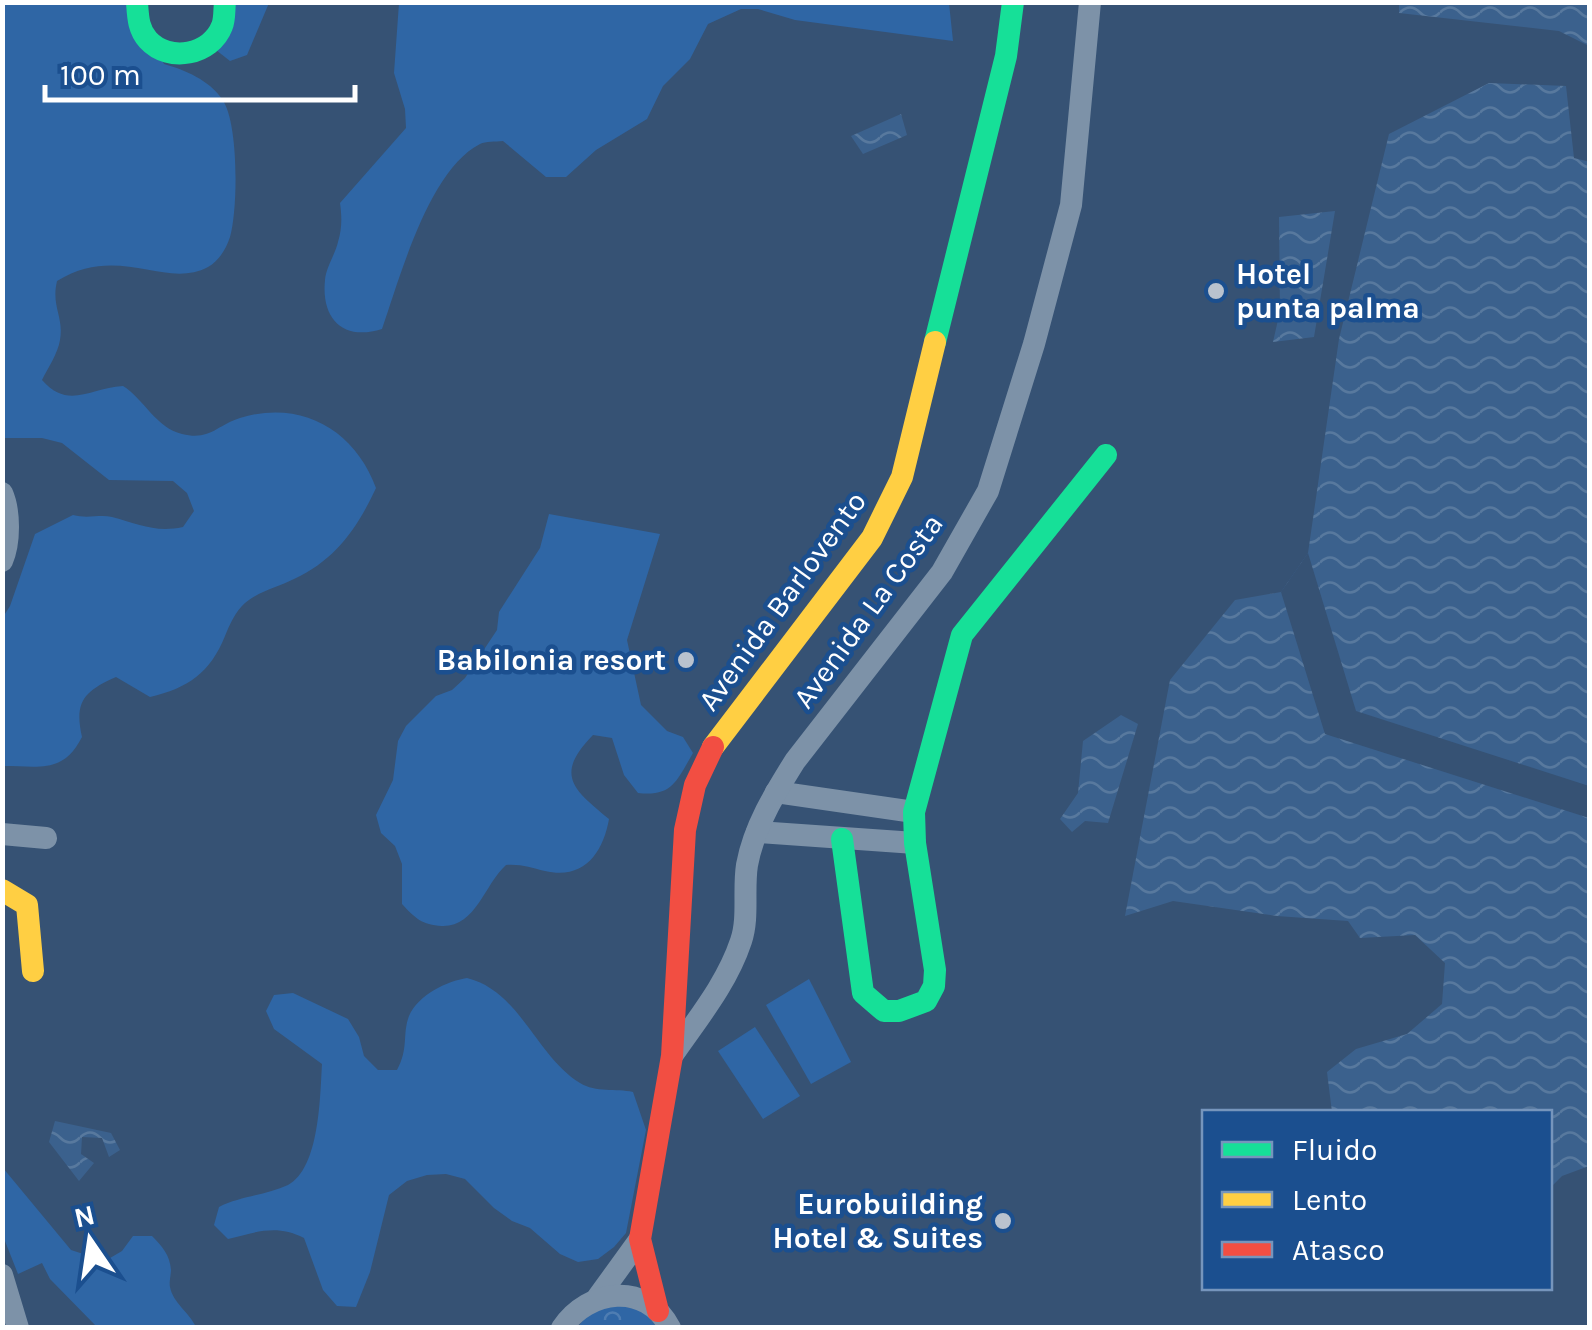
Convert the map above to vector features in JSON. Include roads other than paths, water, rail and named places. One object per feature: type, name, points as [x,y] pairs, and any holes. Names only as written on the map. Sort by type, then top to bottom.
[{"type":"street","points":[[137,2],[136,14],[143,34],[151,44],[178,55],[195,53],[218,36],[225,22],[225,2]]},
{"type":"street","name":"Avenida Barlovento","points":[[562,1328],[578,1308],[598,1297],[640,1238],[672,1056],[685,830],[695,785],[728,726],[872,538],[902,477],[1006,56],[1013,2]]},
{"type":"street","name":"Avenida La Costa","points":[[672,1056],[730,971],[743,936],[747,866],[757,832],[776,792],[795,761],[942,572],[988,492],[1071,205],[1090,2]]},
{"type":"street","points":[[842,839],[864,993],[874,1008],[890,1013],[926,1001],[934,986],[935,970],[914,812],[962,635],[1106,456]]},
{"type":"street","points":[[2,494],[6,502],[7,550],[2,561]]},
{"type":"street","points":[[776,792],[914,812]]},
{"type":"street","points":[[757,832],[916,843]]},
{"type":"street","points":[[2,834],[46,838]]},
{"type":"street","points":[[2,890],[26,905],[32,971]]},
{"type":"street","name":"Avenida Barlovento","points":[[640,1238],[668,1322]]},
{"type":"street","points":[[2,1275],[18,1328]]},
{"type":"street","points":[[598,1297],[619,1294],[640,1299],[668,1322]]},
{"type":"water","points":[[1399,3],[1589,3],[1589,46],[1559,31],[1399,13]]},
{"type":"water","points":[[1489,83],[1566,86],[1574,158],[1590,162],[1589,1166],[1562,1176],[1552,1186],[1552,1110],[1332,1110],[1327,1072],[1356,1049],[1407,1034],[1442,1004],[1445,963],[1415,935],[1360,938],[1348,921],[1277,916],[1173,901],[1125,916],[1170,680],[1235,600],[1281,592],[1308,553],[1339,339],[1389,134]]},
{"type":"water","points":[[901,114],[907,135],[863,154],[851,136]]},
{"type":"water","points":[[1335,211],[1314,337],[1273,342],[1280,311],[1279,217]]},
{"type":"water","points":[[1121,715],[1138,724],[1108,823],[1085,821],[1072,832],[1060,819],[1078,793],[1083,741]]},
{"type":"water","points":[[55,1121],[111,1133],[120,1150],[109,1157],[102,1138],[82,1137],[81,1154],[94,1163],[79,1181],[49,1142]]},
{"type":"place","name":"Hotel punta palma","points":[[1216,291]]},
{"type":"place","name":"Babilonia resort","points":[[686,660]]},
{"type":"place","name":"Eurobuilding Hotel & Suites","points":[[1003,1221]]}]
